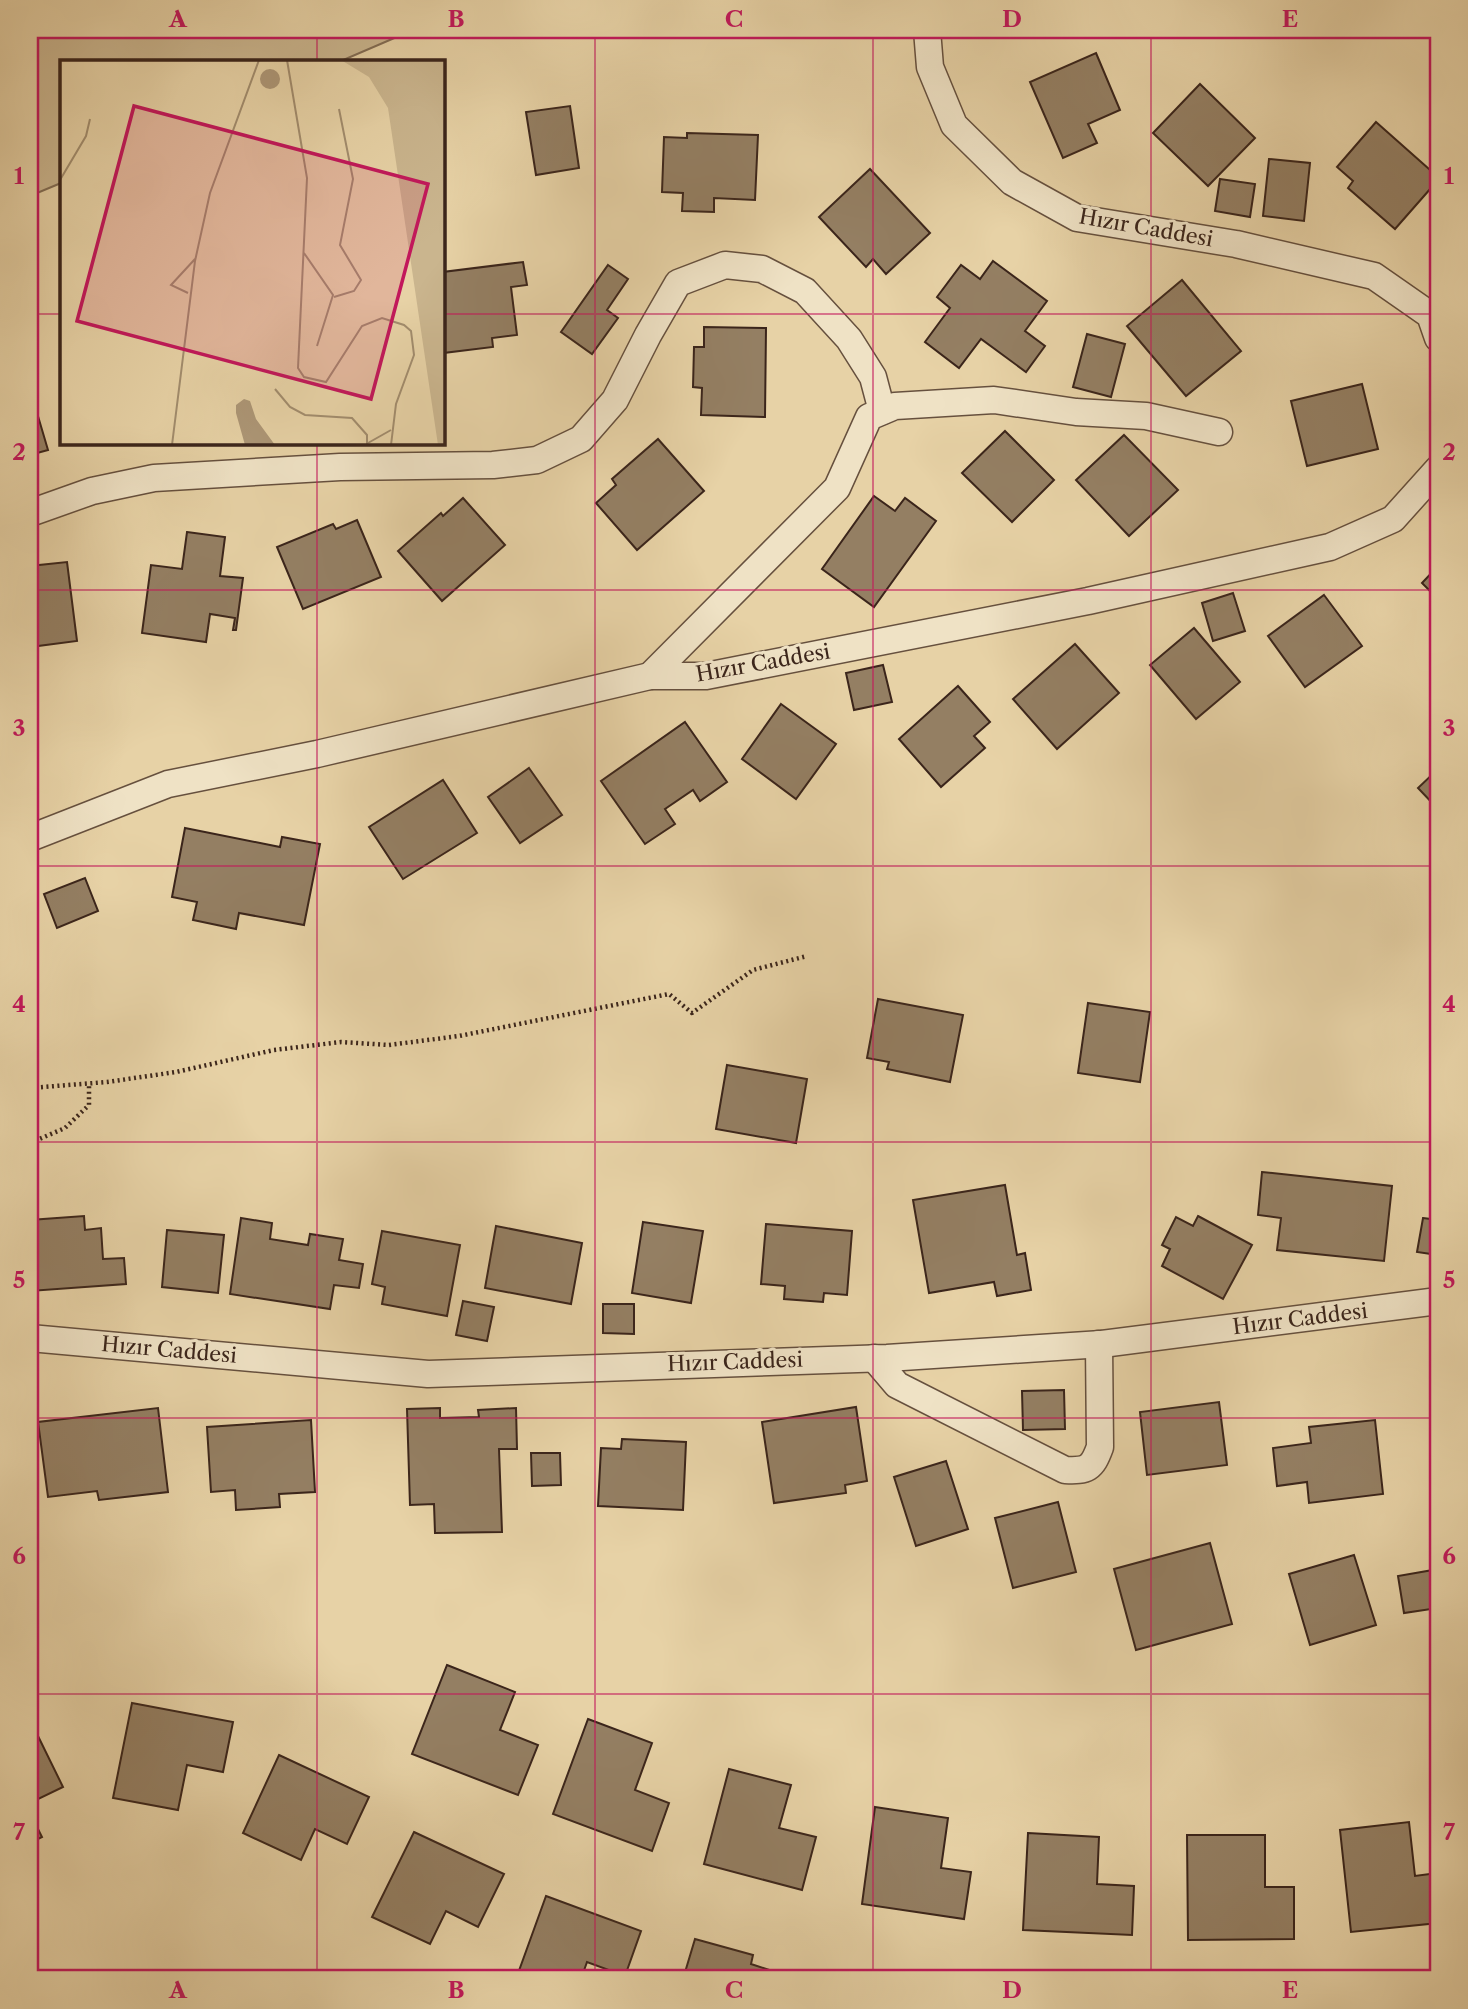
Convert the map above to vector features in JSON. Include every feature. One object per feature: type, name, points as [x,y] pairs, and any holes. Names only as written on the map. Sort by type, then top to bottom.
[{"type":"street","name":"Hızır Caddesi","points":[[927,30],[930,67],[954,125],[1012,182],[1077,218],[1236,244],[1374,276],[1430,315],[1438,338]]},
{"type":"street","points":[[30,513],[92,491],[155,478],[340,467],[493,465],[537,460],[581,439],[615,400],[678,283],[725,265],[762,268],[806,291],[849,338],[873,377],[882,411]]},
{"type":"street","points":[[650,676],[837,488],[869,417],[882,411],[895,406],[994,400],[1076,412],[1146,416],[1219,432]]},
{"type":"street","name":"Hızır Caddesi","points":[[30,838],[168,785],[317,754],[650,676],[706,676],[1088,601],[1330,547],[1393,519],[1438,469]]},
{"type":"street","name":"Hızır Caddesi","points":[[30,1338],[428,1374],[874,1358],[1099,1344],[1438,1301]]},
{"type":"street","points":[[874,1358],[897,1385],[1065,1470],[1083,1471],[1095,1462],[1100,1447],[1099,1344]]},
{"type":"path","points":[[30,1088],[89,1084],[176,1072],[275,1050],[341,1041],[389,1045],[459,1036],[669,994],[692,1013],[753,970],[807,956]]},
{"type":"path","points":[[30,1143],[65,1128],[89,1105],[89,1084]]},
{"type":"shaded area","points":[[30,30],[413,30],[343,60],[60,60],[60,183],[30,196]]},
{"type":"building","points":[[1096,53],[1120,110],[1088,124],[1097,143],[1063,158],[1030,82]]},
{"type":"building","points":[[1200,84],[1255,138],[1208,186],[1153,133]]},
{"type":"building","points":[[570,106],[579,168],[536,175],[526,112]]},
{"type":"building","points":[[1376,122],[1438,177],[1395,229],[1348,188],[1353,181],[1337,167]]},
{"type":"building","points":[[687,133],[758,135],[755,200],[714,198],[714,212],[682,211],[683,193],[662,192],[664,137],[687,138]]},
{"type":"building","points":[[1269,159],[1310,163],[1304,221],[1263,216]]},
{"type":"building","points":[[870,169],[930,233],[886,274],[873,259],[866,267],[819,217]]},
{"type":"building","points":[[1220,179],[1255,184],[1250,217],[1215,211]]},
{"type":"building","points":[[993,261],[1047,301],[1025,331],[1045,346],[1026,372],[981,339],[959,368],[925,342],[950,308],[937,297],[961,265],[980,279]]},
{"type":"building","points":[[523,262],[527,285],[511,287],[517,335],[492,338],[493,347],[444,353],[444,272]]},
{"type":"building","points":[[608,265],[628,279],[607,310],[618,318],[592,354],[561,332]]},
{"type":"building","points":[[1182,280],[1241,351],[1186,396],[1127,326]]},
{"type":"building","points":[[704,327],[766,328],[765,417],[701,415],[702,388],[693,387],[694,347],[704,347]]},
{"type":"building","points":[[1087,334],[1125,344],[1111,397],[1073,387]]},
{"type":"building","points":[[1362,384],[1378,449],[1307,466],[1291,401]]},
{"type":"building","points":[[30,389],[48,450],[30,455]]},
{"type":"building","points":[[1005,431],[1054,480],[1012,522],[962,473]]},
{"type":"building","points":[[1124,435],[1178,490],[1129,536],[1076,480]]},
{"type":"building","points":[[658,439],[704,491],[637,550],[596,503],[616,485],[612,479]]},
{"type":"building","points":[[874,496],[895,511],[905,498],[936,521],[874,607],[822,569]]},
{"type":"building","points":[[463,498],[505,545],[442,601],[398,551],[441,513],[443,516]]},
{"type":"building","points":[[357,520],[381,577],[303,609],[277,547],[333,524],[336,529]]},
{"type":"building","points":[[187,532],[225,537],[220,576],[243,578],[236,630],[233,630],[235,618],[210,614],[206,642],[142,633],[151,565],[182,569]]},
{"type":"building","points":[[67,562],[77,641],[30,647],[30,566]]},
{"type":"building","points":[[1438,566],[1438,599],[1422,583]]},
{"type":"building","points":[[1233,593],[1245,631],[1213,641],[1202,603]]},
{"type":"building","points":[[1324,595],[1362,646],[1305,687],[1268,636]]},
{"type":"building","points":[[1194,628],[1240,682],[1196,719],[1150,665]]},
{"type":"building","points":[[1075,644],[1119,693],[1057,749],[1013,699]]},
{"type":"building","points":[[883,665],[892,702],[854,710],[846,673]]},
{"type":"building","points":[[958,686],[990,722],[974,736],[985,748],[941,787],[899,739]]},
{"type":"building","points":[[781,704],[836,744],[796,799],[742,759]]},
{"type":"building","points":[[685,722],[727,782],[700,801],[693,790],[665,809],[675,824],[645,844],[601,781]]},
{"type":"building","points":[[529,768],[562,815],[520,843],[488,797]]},
{"type":"building","points":[[1438,769],[1438,807],[1437,808],[1418,788]]},
{"type":"building","points":[[443,780],[477,833],[403,879],[369,827]]},
{"type":"building","points":[[185,828],[280,847],[282,837],[320,844],[304,925],[239,913],[236,929],[193,920],[197,902],[172,897]]},
{"type":"building","points":[[85,878],[98,911],[57,928],[44,894]]},
{"type":"building","points":[[878,999],[963,1015],[950,1082],[887,1069],[889,1062],[867,1058]]},
{"type":"building","points":[[1088,1003],[1150,1012],[1140,1082],[1078,1073]]},
{"type":"building","points":[[727,1065],[807,1079],[796,1143],[716,1129]]},
{"type":"building","points":[[1262,1172],[1392,1186],[1384,1261],[1277,1250],[1281,1218],[1258,1215]]},
{"type":"building","points":[[1005,1185],[1017,1255],[1025,1253],[1031,1290],[997,1296],[994,1282],[929,1293],[913,1200]]},
{"type":"building","points":[[84,1216],[85,1230],[101,1228],[103,1259],[124,1258],[126,1284],[30,1291],[30,1220]]},
{"type":"building","points":[[1198,1216],[1252,1245],[1223,1299],[1162,1266],[1170,1249],[1162,1245],[1176,1217],[1193,1226]]},
{"type":"building","points":[[241,1218],[272,1223],[270,1239],[308,1245],[310,1234],[343,1239],[339,1260],[363,1264],[359,1288],[334,1285],[330,1309],[230,1294]]},
{"type":"building","points":[[1423,1218],[1438,1220],[1438,1255],[1417,1252]]},
{"type":"building","points":[[643,1222],[703,1231],[691,1303],[632,1293]]},
{"type":"building","points":[[766,1224],[852,1231],[847,1295],[824,1293],[823,1302],[784,1299],[785,1286],[761,1284]]},
{"type":"building","points":[[496,1226],[582,1243],[571,1304],[485,1288]]},
{"type":"building","points":[[167,1230],[224,1235],[218,1293],[162,1287]]},
{"type":"building","points":[[382,1231],[460,1245],[447,1316],[382,1304],[385,1287],[372,1284]]},
{"type":"building","points":[[463,1301],[494,1307],[487,1341],[456,1335]]},
{"type":"building","points":[[603,1304],[634,1304],[634,1334],[603,1333]]},
{"type":"building","points":[[1064,1390],[1065,1429],[1023,1430],[1022,1391]]},
{"type":"building","points":[[1219,1402],[1227,1465],[1147,1475],[1140,1412]]},
{"type":"building","points":[[856,1407],[867,1481],[845,1485],[846,1493],[774,1503],[762,1422]]},
{"type":"building","points":[[158,1408],[168,1492],[99,1500],[97,1491],[48,1497],[38,1422]]},
{"type":"building","points":[[440,1408],[440,1418],[479,1417],[478,1410],[516,1408],[517,1449],[499,1449],[502,1532],[435,1533],[434,1504],[410,1505],[407,1409]]},
{"type":"building","points":[[311,1420],[315,1492],[279,1494],[280,1507],[236,1510],[235,1490],[211,1492],[207,1427]]},
{"type":"building","points":[[1375,1420],[1383,1494],[1309,1503],[1307,1482],[1277,1486],[1273,1448],[1311,1443],[1309,1427]]},
{"type":"building","points":[[622,1439],[686,1442],[683,1510],[598,1506],[601,1448],[621,1449]]},
{"type":"building","points":[[531,1453],[560,1453],[561,1485],[532,1486]]},
{"type":"building","points":[[946,1461],[968,1529],[916,1546],[894,1477]]},
{"type":"building","points":[[1058,1502],[1076,1572],[1013,1588],[995,1518]]},
{"type":"building","points":[[1210,1543],[1232,1624],[1136,1650],[1114,1569]]},
{"type":"building","points":[[1354,1555],[1376,1625],[1310,1645],[1289,1574]]},
{"type":"building","points":[[1433,1570],[1438,1608],[1404,1613],[1398,1576]]},
{"type":"building","points":[[447,1665],[515,1692],[500,1730],[538,1745],[518,1795],[412,1754]]},
{"type":"building","points":[[132,1703],[233,1722],[223,1772],[187,1765],[178,1810],[113,1798]]},
{"type":"building","points":[[588,1719],[652,1743],[635,1790],[669,1803],[652,1851],[553,1814]]},
{"type":"building","points":[[37,1734],[63,1787],[30,1803],[30,1738]]},
{"type":"building","points":[[279,1755],[369,1797],[347,1844],[315,1829],[301,1860],[243,1833]]},
{"type":"building","points":[[729,1769],[791,1785],[779,1828],[816,1837],[802,1890],[704,1864]]},
{"type":"building","points":[[875,1807],[948,1818],[941,1868],[971,1872],[964,1919],[862,1904]]},
{"type":"building","points":[[30,1813],[42,1837],[30,1843]]},
{"type":"building","points":[[1409,1822],[1415,1876],[1438,1873],[1438,1923],[1351,1932],[1340,1830]]},
{"type":"building","points":[[414,1832],[504,1874],[478,1927],[446,1911],[430,1944],[372,1917]]},
{"type":"building","points":[[1028,1833],[1099,1837],[1097,1884],[1134,1886],[1132,1935],[1023,1930]]},
{"type":"building","points":[[1187,1835],[1265,1835],[1265,1887],[1294,1887],[1294,1939],[1188,1940]]},
{"type":"building","points":[[546,1896],[641,1931],[625,1976],[587,1962],[581,1979],[516,1979]]},
{"type":"building","points":[[695,1939],[753,1955],[751,1964],[782,1974],[780,1979],[683,1979]]}]
